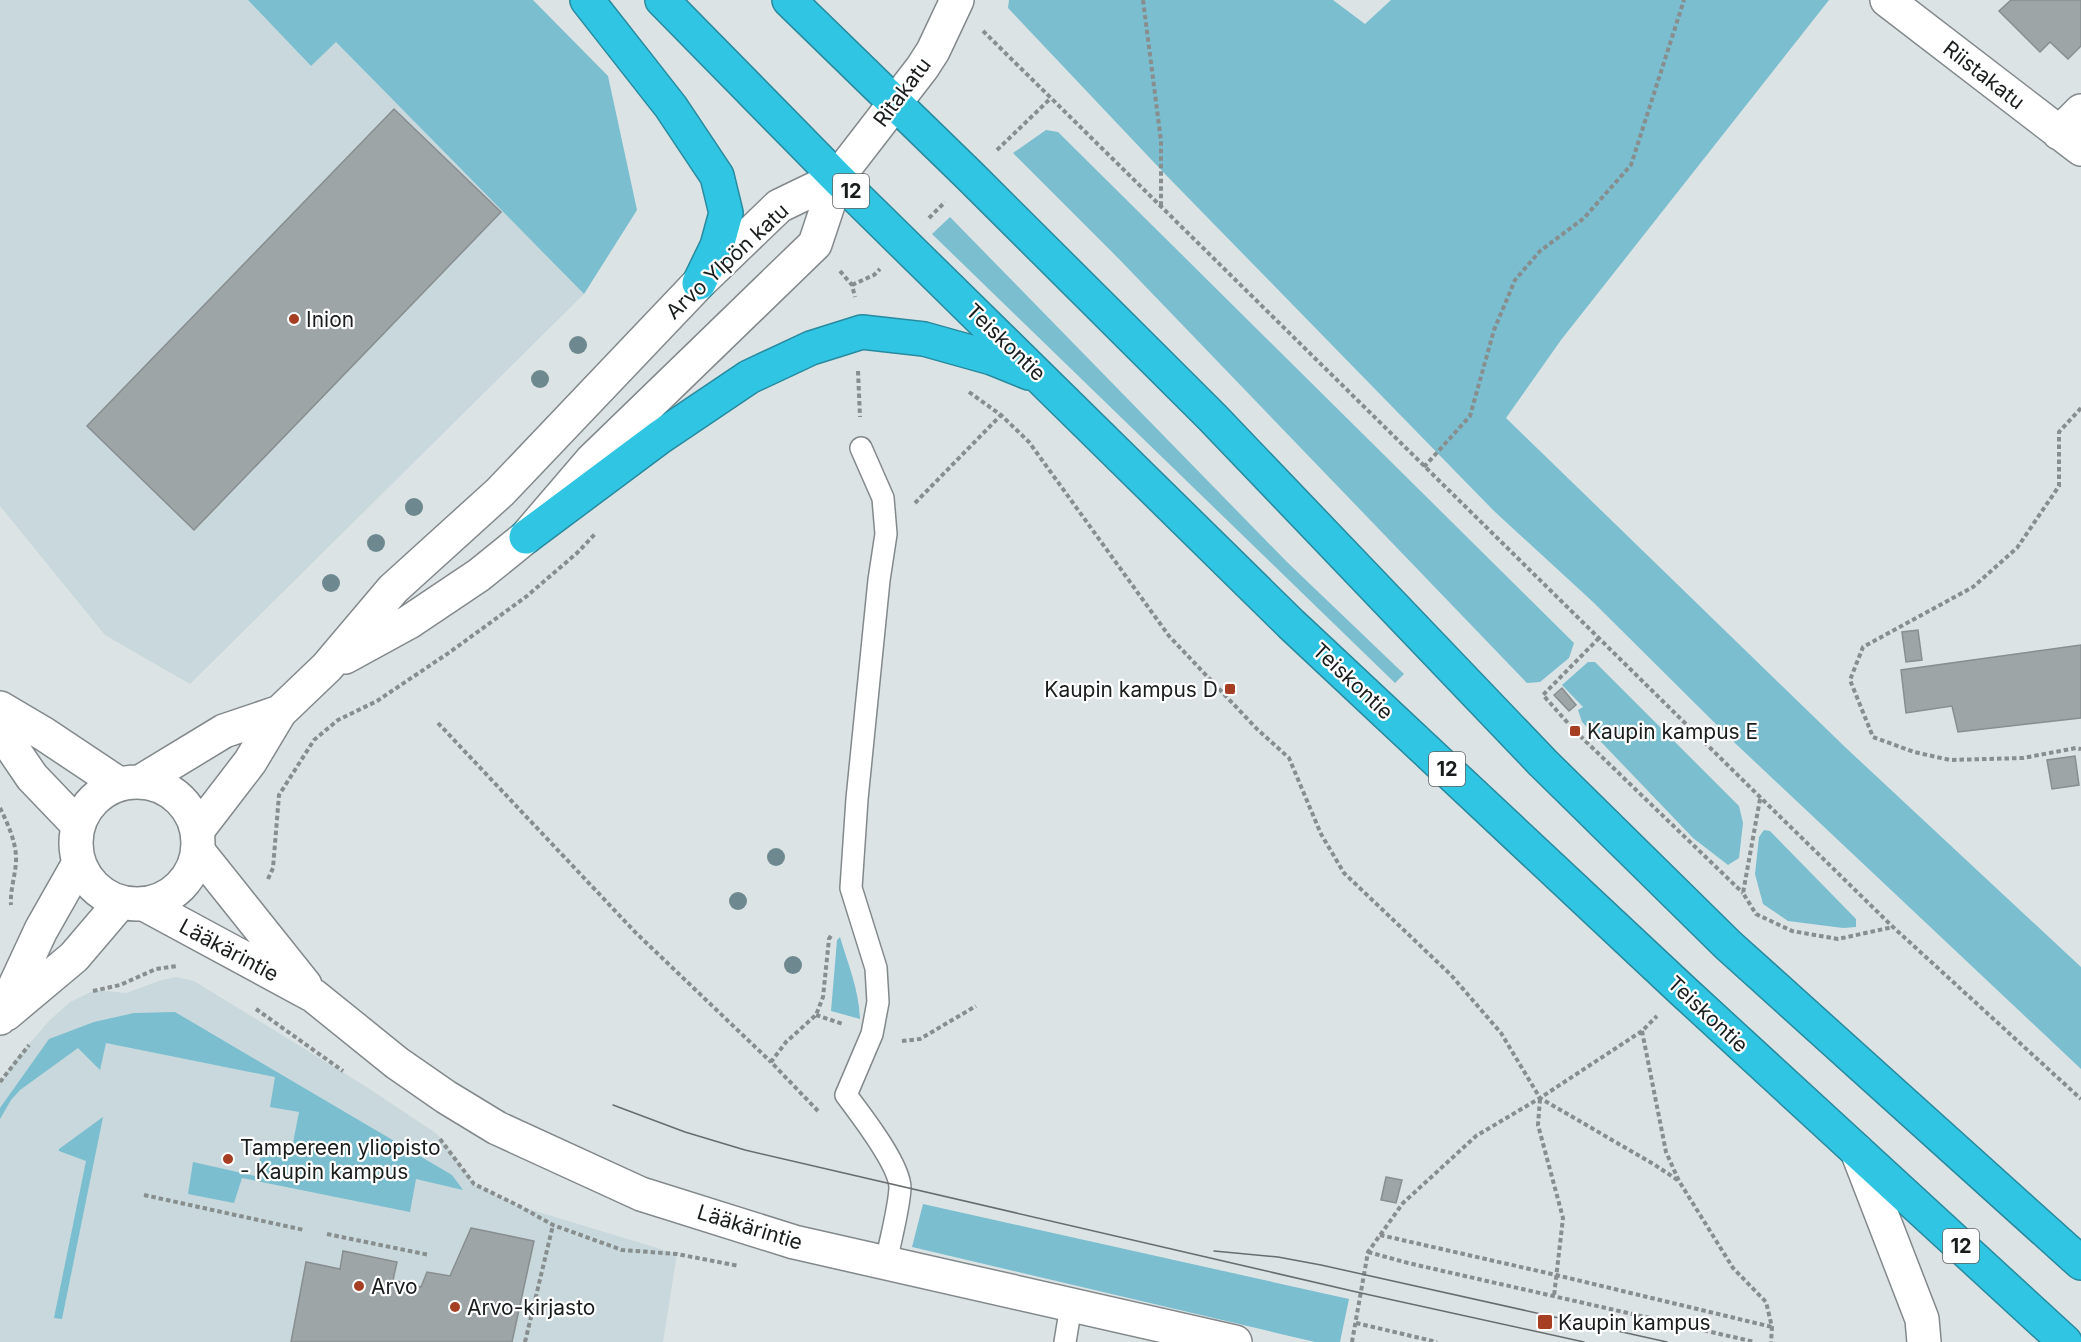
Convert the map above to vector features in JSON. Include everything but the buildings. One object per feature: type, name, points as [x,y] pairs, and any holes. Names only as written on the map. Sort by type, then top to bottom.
[{"type":"highway","points":[[587,0],[671,107],[717,176],[726,213],[717,246],[699,283]]},
{"type":"highway","name":"Teiskontie","points":[[662,0],[837,178],[1292,624],[1682,990],[2065,1342]]},
{"type":"highway","points":[[789,0],[1212,417],[1543,763],[1728,945],[2081,1263]]},
{"type":"highway","points":[[526,537],[660,437],[749,377],[811,348],[862,332],[924,339],[992,358],[1044,380]]},
{"type":"street","name":"Ritakatu","points":[[837,178],[933,51],[957,0]]},
{"type":"street","name":"Riistakatu","points":[[1887,0],[2074,131]]},
{"type":"street","name":"Arvo Ylpön katu","points":[[197,841],[250,762],[280,712],[327,667],[393,589],[500,492],[699,283],[779,206],[837,178]]},
{"type":"street","name":"Arvo Ylpön katu","points":[[327,667],[409,622],[479,575],[526,537],[592,460],[815,244],[837,178]]},
{"type":"street","points":[[0,708],[130,783],[159,786],[177,796],[190,812],[197,841],[192,870],[180,887],[163,899],[132,904],[100,893],[87,880],[79,863],[75,845],[78,825],[87,807],[102,793],[130,783]]},
{"type":"street","name":"Arvo Ylpön katu","points":[[130,783],[224,731],[280,712]]},
{"type":"street","points":[[0,730],[32,777],[78,825]]},
{"type":"street","name":"Lääkärintie","points":[[197,841],[314,996]]},
{"type":"street","points":[[0,1019],[41,930],[79,863]]},
{"type":"street","name":"Lääkärintie","points":[[132,904],[314,996],[396,1064],[496,1128],[640,1194],[794,1242],[1235,1342]]},
{"type":"street","points":[[0,1019],[74,957],[132,904]]},
{"type":"street","points":[[1857,1151],[1922,1319],[1924,1342]]},
{"type":"lane","points":[[861,448],[883,498],[886,534],[879,580],[850,888],[876,968],[878,1002],[872,1034],[846,1095],[895,1168],[900,1187],[886,1263]]},
{"type":"lane","points":[[1065,1342],[1071,1306]]},
{"type":"path","points":[[1143,0],[1161,141],[1161,207]]},
{"type":"path","points":[[1424,466],[1470,416],[1494,330],[1515,280],[1540,251],[1584,218],[1631,165],[1684,0]]},
{"type":"path","points":[[980,28],[1893,927],[2081,1099]]},
{"type":"path","points":[[858,368],[861,448]]},
{"type":"path","points":[[966,390],[1001,415],[1029,442],[1169,636],[1257,729],[1289,759],[1321,834],[1344,873],[1450,975],[1501,1033],[1540,1098],[1655,1165],[1678,1181]]},
{"type":"path","points":[[2081,408],[2059,432],[2059,486],[2017,548],[1973,587],[1863,647],[1850,680],[1873,737],[1914,752],[1950,760],[2023,758],[2076,748],[2081,750]]},
{"type":"path","points":[[886,534],[1001,415]]},
{"type":"path","points":[[1599,638],[1543,694],[1575,731],[1743,893],[1756,914],[1792,931],[1838,939],[1893,927]]},
{"type":"path","points":[[438,723],[635,932],[771,1062]]},
{"type":"path","points":[[1743,893],[1761,798]]},
{"type":"path","points":[[0,808],[11,835],[16,862],[10,894],[12,912]]},
{"type":"path","points":[[1728,945],[1756,914]]},
{"type":"path","points":[[1352,1342],[1368,1252],[1403,1203],[1476,1136],[1540,1098],[1642,1031],[1682,990]]},
{"type":"path","points":[[1642,1031],[1666,1152],[1678,1181],[1733,1268],[1766,1302],[1772,1327],[1771,1342]]},
{"type":"path","points":[[1540,1098],[1538,1125],[1563,1218],[1554,1296]]},
{"type":"path","points":[[144,1195],[304,1230]]},
{"type":"path","points":[[525,1342],[553,1225]]},
{"type":"path","points":[[327,1234],[429,1256]]},
{"type":"path","points":[[1380,1235],[1772,1327]]},
{"type":"path","points":[[1368,1252],[1755,1342]]},
{"type":"path","points":[[1356,1323],[1437,1342]]},
{"type":"shaded area","points":[[0,0],[248,0],[311,66],[336,42],[584,294],[190,684],[105,635],[0,506]]},
{"type":"shaded area","points":[[248,0],[533,0],[608,76],[637,210],[584,294],[336,42],[311,66]]},
{"type":"shaded area","points":[[1009,0],[1333,0],[1365,24],[1391,0],[1829,0],[1561,340],[1506,418],[1845,747],[2081,967],[2081,1069],[1736,744],[1593,602],[1494,511],[1164,173],[1008,8]]},
{"type":"shaded area","points":[[1046,130],[1058,132],[1574,643],[1569,658],[1540,682],[1527,683],[1119,259],[1013,153]]},
{"type":"shaded area","points":[[950,217],[1287,562],[1404,674],[1395,683],[932,234]]},
{"type":"shaded area","points":[[1588,662],[1595,662],[1739,806],[1743,823],[1739,858],[1728,865],[1693,838],[1582,722],[1578,710],[1583,707],[1562,685]]},
{"type":"shaded area","points":[[1764,830],[1770,831],[1856,919],[1856,927],[1843,928],[1788,921],[1763,904],[1755,874],[1759,837]]},
{"type":"shaded area","points":[[840,937],[855,987],[860,1019],[831,1011],[837,940]]},
{"type":"shaded area","name":"Tampereen yliopisto - Kaupin kampus","points":[[176,977],[194,981],[365,1086],[437,1134],[474,1184],[519,1206],[677,1254],[663,1342],[0,1342],[0,1082],[15,1060],[49,1021],[70,1002],[95,990],[126,993]]},
{"type":"shaded area","points":[[175,1012],[452,1175],[463,1190],[416,1179],[410,1212],[242,1178],[234,1203],[188,1194],[193,1162],[255,1176],[263,1148],[291,1153],[299,1112],[270,1107],[275,1077],[106,1043],[100,1070],[78,1048],[20,1090],[0,1119],[0,1108],[49,1039],[94,1022],[134,1013]]},
{"type":"shaded area","points":[[103,1117],[62,1319],[54,1318],[86,1161],[59,1151],[59,1149]]},
{"type":"shaded area","points":[[923,1204],[1349,1299],[1340,1342],[1315,1342],[912,1247]]},
{"type":"tram line","points":[[613,1105],[685,1132],[745,1150],[1361,1293],[1584,1342]]},
{"type":"tram line","points":[[1214,1251],[1278,1257],[1321,1265],[1667,1342]]},
{"type":"place","name":"Inion","points":[[294,319]]},
{"type":"place","name":"Kaupin kampus D","points":[[1230,689]]},
{"type":"place","name":"Kaupin kampus E","points":[[1575,731]]},
{"type":"place","name":"Tampereen yliopisto - Kaupin kampus","points":[[228,1159]]},
{"type":"place","name":"Arvo","points":[[359,1286]]},
{"type":"place","name":"Arvo-kirjasto","points":[[455,1307]]},
{"type":"place","name":"Kaupin kampus","points":[[1545,1322]]}]
